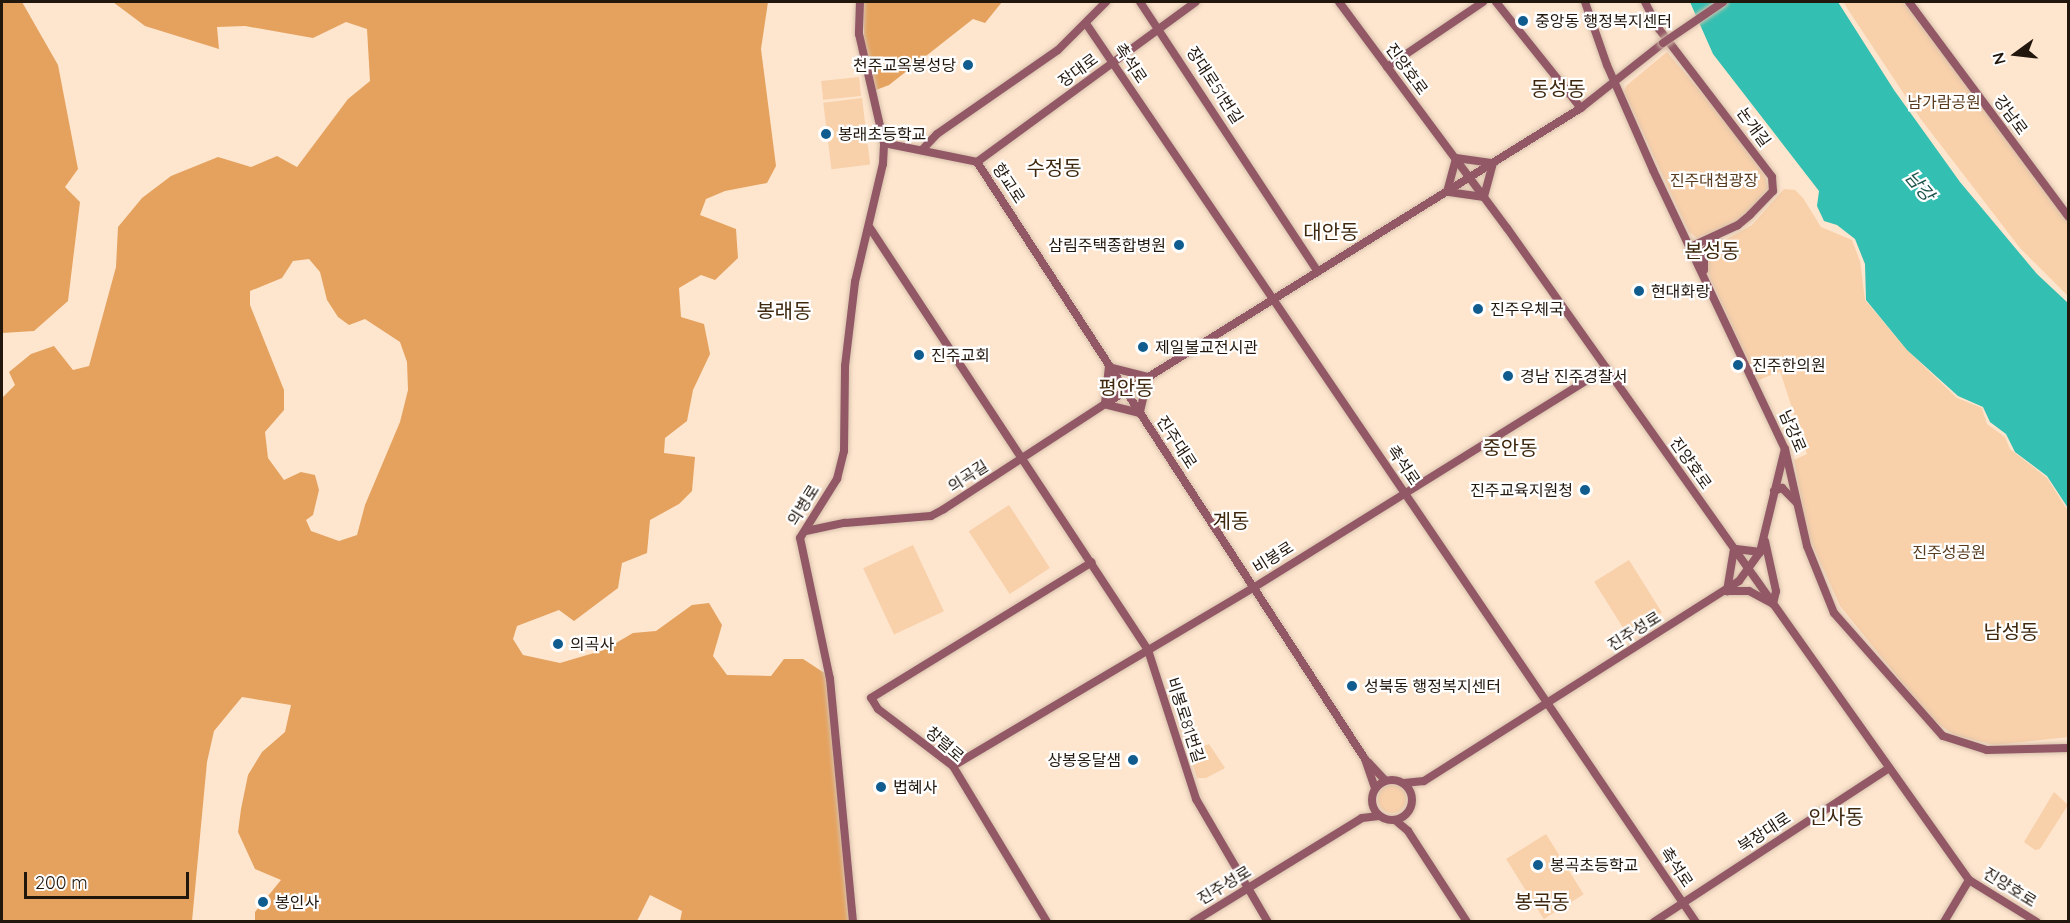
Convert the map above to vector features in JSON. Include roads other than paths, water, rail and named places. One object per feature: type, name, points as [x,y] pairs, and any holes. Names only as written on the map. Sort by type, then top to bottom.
[{"type":"street","points":[[860,2],[859,34],[884,143]]},
{"type":"street","points":[[922,150],[938,134],[1006,88],[1087,25],[1106,2]]},
{"type":"street","name":"장대로51번길","points":[[1140,2],[1160,28],[1318,272]]},
{"type":"street","name":"장대로","points":[[977,162],[1196,2]]},
{"type":"street","name":"진양호로","points":[[1339,2],[1470,176],[1969,880],[2037,921]]},
{"type":"street","points":[[1387,67],[1483,2]]},
{"type":"street","points":[[1496,2],[1581,108]]},
{"type":"street","name":"남강로","points":[[1585,2],[1615,83],[1785,449],[1807,546],[1834,613],[1943,736],[1987,750],[2068,748]]},
{"type":"street","name":"논개길","points":[[1645,2],[1659,29],[1772,177],[1773,191],[1729,230],[1690,247]]},
{"type":"street","points":[[1125,392],[1581,108],[1663,43],[1723,2]]},
{"type":"street","name":"강남로","points":[[1909,2],[2068,216]]},
{"type":"street","name":"촉석로","points":[[1087,25],[1696,921]]},
{"type":"street","name":"향교로","points":[[884,143],[977,162],[1125,392]]},
{"type":"street","name":"의병로","points":[[854,921],[830,678],[800,538],[837,480],[843,451],[845,366],[855,282],[870,228],[884,143]]},
{"type":"street","points":[[1446,192],[1456,158],[1493,162]]},
{"type":"street","points":[[1446,192],[1484,196],[1493,162]]},
{"type":"street","name":"비봉로81번길","points":[[870,228],[1024,458],[1148,650],[1196,799],[1268,921]]},
{"type":"street","points":[[1705,279],[1704,252],[1711,241],[1729,230]]},
{"type":"street","points":[[1109,367],[1148,377],[1140,413],[1105,404],[1109,367]]},
{"type":"street","name":"비봉로","points":[[953,766],[1253,588],[1606,368]]},
{"type":"street","name":"의곡길","points":[[806,531],[845,523],[931,516],[1125,392]]},
{"type":"street","name":"진주대로","points":[[1125,392],[1365,759],[1385,780]]},
{"type":"street","name":"진주성로","points":[[1424,781],[1726,591],[1749,569],[1760,552],[1785,449]]},
{"type":"street","points":[[1774,490],[1782,488],[1798,506]]},
{"type":"street","points":[[1760,552],[1734,549],[1726,591],[1749,591],[1773,604],[1776,591],[1765,534]]},
{"type":"street","name":"창렬로","points":[[1047,921],[953,766],[878,709],[871,699],[1092,562]]},
{"type":"street","name":"진주대로","points":[[1365,759],[1375,788]]},
{"type":"street","name":"북장대로","points":[[1654,921],[1889,768]]},
{"type":"street","points":[[1362,818],[1372,806],[1375,788],[1385,780],[1404,783],[1424,781]]},
{"type":"street","points":[[1408,831],[1406,815],[1412,795],[1424,781]]},
{"type":"street","points":[[1404,783],[1412,795]]},
{"type":"street","points":[[1372,806],[1378,816]]},
{"type":"street","points":[[1395,820],[1406,815]]},
{"type":"street","points":[[1362,818],[1378,816],[1395,820],[1408,831],[1467,921]]},
{"type":"street","name":"진주성로","points":[[1193,921],[1362,818]]},
{"type":"street","points":[[1944,921],[1969,880]]},
{"type":"water","name":"남강","points":[[1690,2],[1838,2],[1894,90],[1960,182],[2037,274],[2068,303],[2068,508],[2047,476],[2015,452],[2006,434],[1990,422],[1983,407],[1958,396],[1907,350],[1866,300],[1865,264],[1855,239],[1837,225],[1824,221],[1817,206],[1819,191],[1713,54]]},
{"type":"place","name":"중앙동 행정복지센터","points":[[1523,21]]},
{"type":"place","name":"천주교옥봉성당","points":[[968,65]]},
{"type":"place","name":"봉래초등학교","points":[[826,134]]},
{"type":"place","name":"삼림주택종합병원","points":[[1179,245]]},
{"type":"place","name":"현대화랑","points":[[1639,291]]},
{"type":"place","name":"진주우체국","points":[[1478,309]]},
{"type":"place","name":"제일불교전시관","points":[[1143,347]]},
{"type":"place","name":"진주교회","points":[[919,355]]},
{"type":"place","name":"진주한의원","points":[[1738,365]]},
{"type":"place","name":"경남 진주경찰서","points":[[1508,376]]},
{"type":"place","name":"진주교육지원청","points":[[1585,490]]},
{"type":"place","name":"의곡사","points":[[558,644]]},
{"type":"place","name":"성북동 행정복지센터","points":[[1352,686]]},
{"type":"place","name":"상봉옹달샘","points":[[1133,760]]},
{"type":"place","name":"법혜사","points":[[881,787]]},
{"type":"place","name":"봉곡초등학교","points":[[1538,865]]},
{"type":"place","name":"봉인사","points":[[263,902]]},
{"type":"district","name":"동성동","points":[[1558,88]]},
{"type":"district","name":"수정동","points":[[1054,167]]},
{"type":"district","name":"대안동","points":[[1331,231]]},
{"type":"district","name":"본성동","points":[[1712,250]]},
{"type":"district","name":"봉래동","points":[[784,310]]},
{"type":"district","name":"평안동","points":[[1126,387]]},
{"type":"district","name":"중안동","points":[[1510,447]]},
{"type":"district","name":"계동","points":[[1231,520]]},
{"type":"district","name":"남성동","points":[[2011,631]]},
{"type":"district","name":"인사동","points":[[1836,816]]},
{"type":"district","name":"봉곡동","points":[[1542,901]]},
{"type":"park label","name":"남가람공원","points":[[1944,102]]},
{"type":"park label","name":"진주대첩광장","points":[[1714,180]]},
{"type":"park label","name":"진주성공원","points":[[1949,552]]}]
